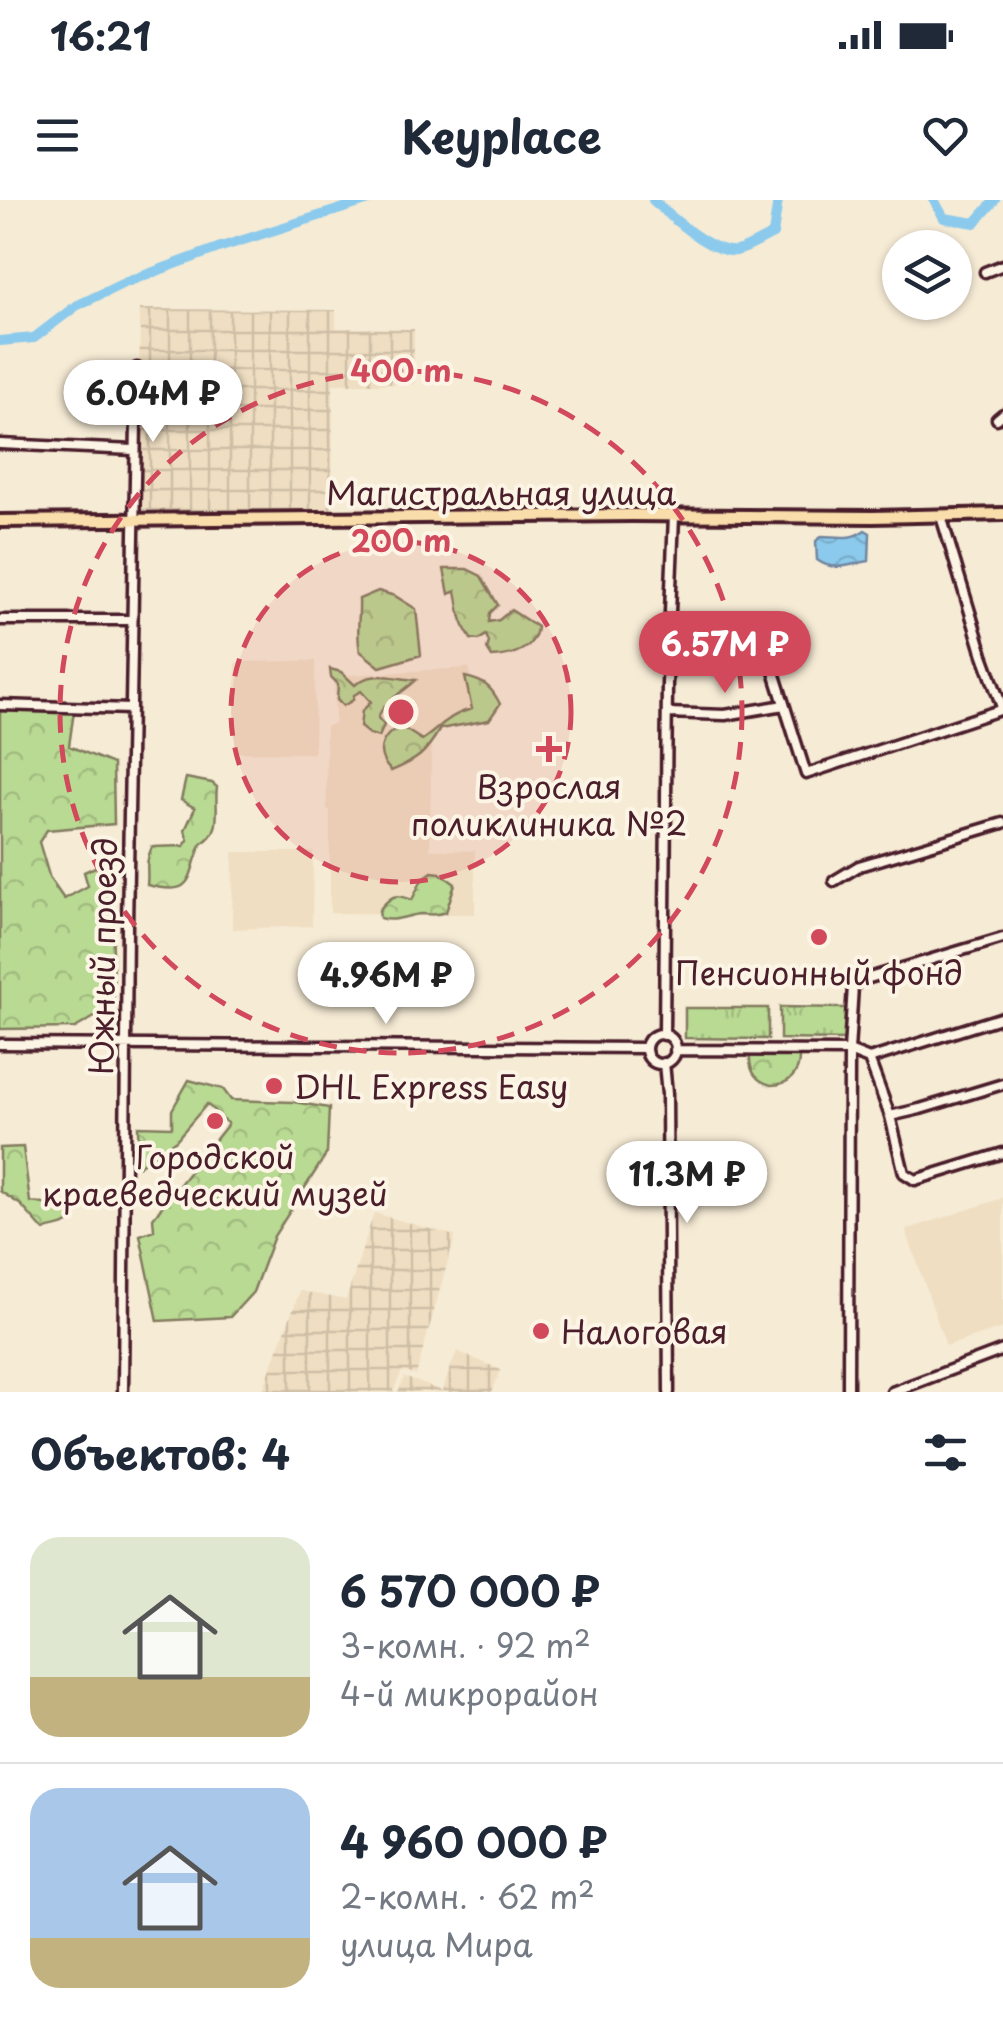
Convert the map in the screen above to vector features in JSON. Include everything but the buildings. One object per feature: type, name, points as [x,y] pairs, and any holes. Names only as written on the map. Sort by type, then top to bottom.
[{"type":"main road","name":"Магистральная улица","points":[[0,520],[1003,514]]},
{"type":"street","points":[[985,272],[1003,265]]},
{"type":"street","name":"Южный проезд","points":[[123,1392],[136,368]]},
{"type":"street","points":[[0,444],[134,450]]},
{"type":"street","points":[[664,1034],[667,713],[674,516]]},
{"type":"street","points":[[764,640],[806,774],[1003,709],[941,516]]},
{"type":"street","points":[[0,620],[132,620]]},
{"type":"street","points":[[0,705],[130,709]]},
{"type":"street","points":[[667,713],[725,715],[784,705]]},
{"type":"street","points":[[834,881],[858,866],[1003,822]]},
{"type":"street","points":[[848,1392],[853,986],[859,980],[1003,938]]},
{"type":"street","points":[[675,1050],[850,1051],[869,1059],[1003,1017]]},
{"type":"street","points":[[664,1034],[672,1040],[672,1058],[664,1063],[652,1061],[646,1048],[652,1037],[664,1034]]},
{"type":"street","points":[[0,1044],[646,1048]]},
{"type":"street","points":[[869,1059],[890,1116],[904,1173],[915,1180],[1003,1153]]},
{"type":"street","points":[[664,1063],[668,1392]]},
{"type":"street","points":[[890,1116],[1003,1084]]},
{"type":"street","points":[[892,1392],[1003,1350]]},
{"type":"shaded area","points":[[140,309],[336,310],[336,328],[414,329],[414,384],[333,384],[332,511],[138,510]]},
{"type":"shaded area","points":[[315,661],[314,753],[235,752],[236,662]]},
{"type":"shaded area","points":[[469,668],[476,708],[431,732],[430,850],[475,851],[475,914],[330,913],[326,727],[335,723],[334,676]]},
{"type":"shaded area","points":[[233,852],[313,852],[312,926],[232,929]]},
{"type":"shaded area","points":[[1003,1198],[1003,1328],[946,1346],[906,1230]]},
{"type":"shaded area","points":[[374,1213],[455,1236],[416,1375],[402,1371],[393,1392],[262,1392],[300,1291],[346,1300]]},
{"type":"shaded area","points":[[457,1351],[501,1370],[492,1392],[398,1392],[404,1377],[442,1391]]},
{"type":"green space","points":[[444,569],[467,569],[481,576],[498,605],[490,613],[489,622],[499,620],[511,610],[537,627],[532,641],[514,653],[492,657],[486,635],[479,640],[471,639],[467,633],[456,591],[449,594]]},
{"type":"green space","points":[[378,591],[416,609],[421,655],[380,667],[360,651],[359,599]]},
{"type":"green space","points":[[330,669],[341,672],[355,685],[377,676],[416,680],[381,712],[378,718],[384,725],[379,737],[360,727],[362,711],[371,702],[361,691],[343,706],[337,700],[338,684]]},
{"type":"green space","points":[[465,677],[486,685],[497,698],[500,704],[489,720],[440,729],[420,755],[391,771],[381,752],[393,730],[400,726],[422,740],[451,718],[472,709]]},
{"type":"green space","points":[[0,711],[74,711],[69,746],[113,764],[114,824],[47,830],[39,842],[50,879],[64,899],[88,886],[84,872],[111,860],[114,1006],[75,1028],[0,1029]]},
{"type":"green space","points":[[186,778],[217,787],[216,825],[202,843],[183,886],[147,885],[147,862],[152,847],[184,846],[188,840],[185,830],[195,808],[181,800]]},
{"type":"green space","points":[[432,872],[455,884],[446,912],[380,918],[379,910],[387,901],[398,896],[412,900],[422,879]]},
{"type":"green space","points":[[780,1007],[845,1008],[846,1040],[780,1039]]},
{"type":"green space","points":[[685,1008],[768,1008],[768,1039],[685,1038]]},
{"type":"green space","points":[[750,1055],[799,1055],[798,1068],[783,1083],[771,1085],[754,1074]]},
{"type":"green space","points":[[189,1080],[223,1089],[231,1100],[294,1102],[329,1108],[327,1153],[274,1236],[253,1292],[230,1317],[158,1321],[140,1235],[154,1230],[153,1218],[228,1124],[207,1104],[176,1140],[139,1166],[138,1126],[172,1127],[172,1110]]},
{"type":"green space","points":[[23,1147],[30,1202],[68,1212],[71,1220],[65,1225],[44,1231],[21,1205],[0,1191],[0,1148]]},
{"type":"water","points":[[865,530],[870,533],[869,561],[836,567],[817,560],[816,541],[822,536],[849,537]]},
{"type":"waterway","points":[[0,341],[34,338],[76,306],[124,283],[369,200]]},
{"type":"waterway","points":[[653,200],[703,240],[736,251],[773,234],[778,200]]},
{"type":"waterway","points":[[934,200],[944,218],[975,223],[995,200]]},
{"type":"place","name":"Взрослая поликлиника №2","points":[[549,749]]},
{"type":"place","name":"Пенсионный фонд","points":[[819,937]]},
{"type":"place","name":"DHL Express Easy","points":[[274,1086]]},
{"type":"place","name":"Городской краеведческий музей","points":[[215,1121]]},
{"type":"place","name":"Налоговая","points":[[541,1331]]}]
